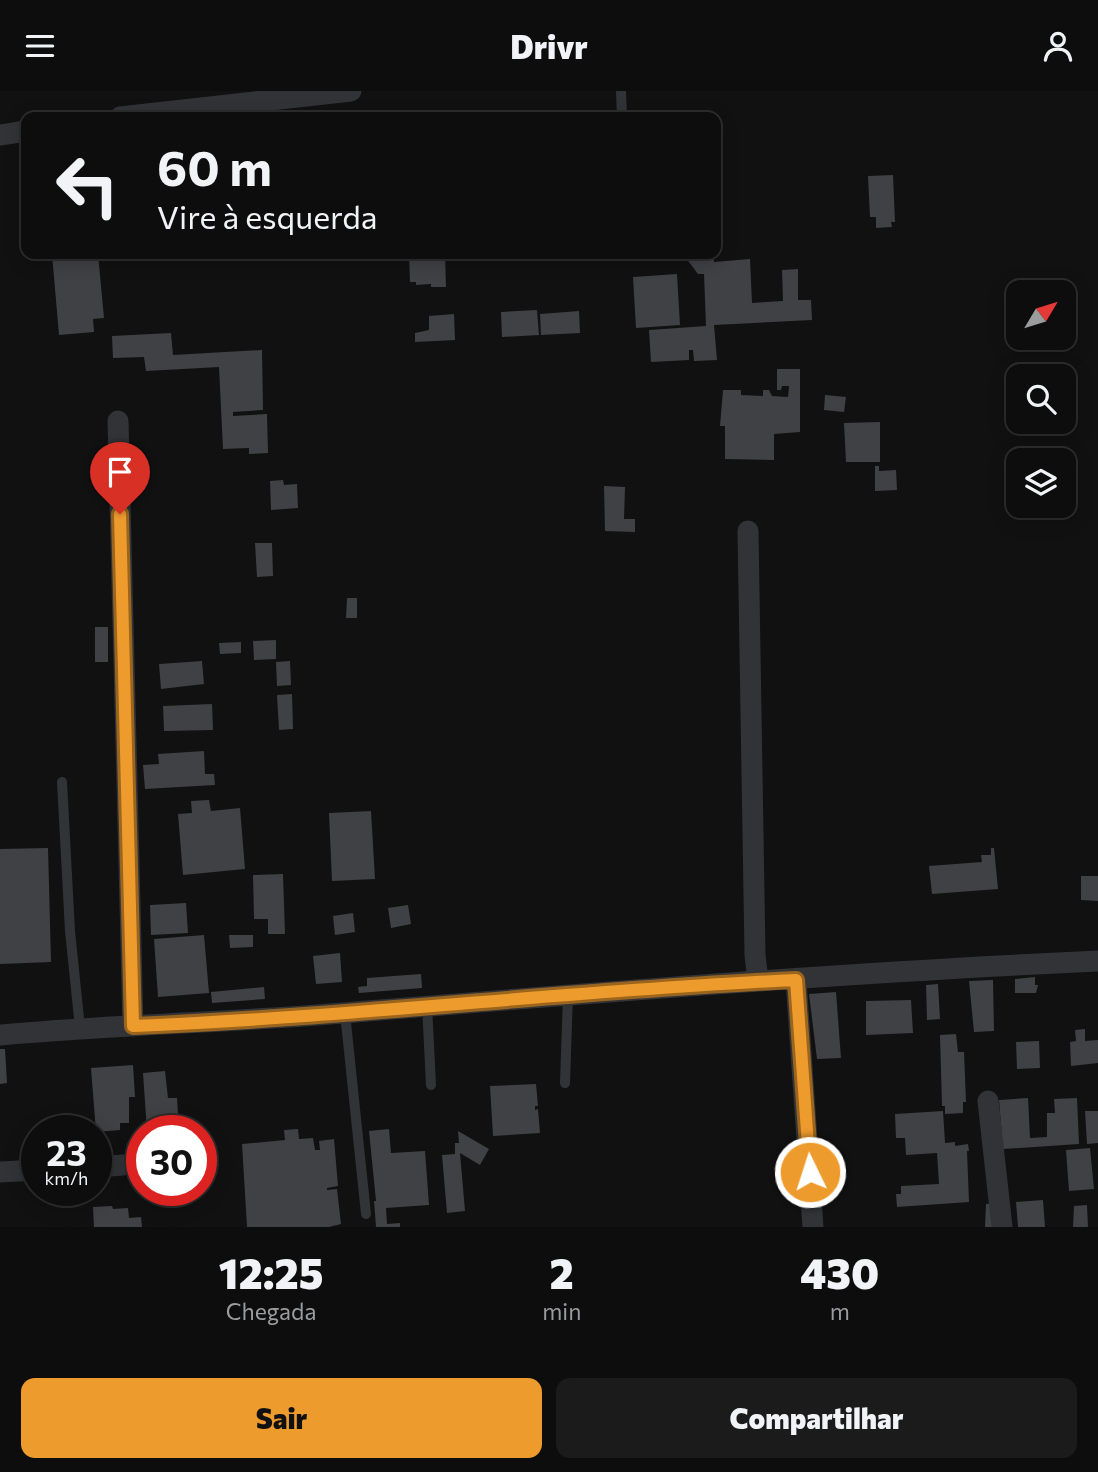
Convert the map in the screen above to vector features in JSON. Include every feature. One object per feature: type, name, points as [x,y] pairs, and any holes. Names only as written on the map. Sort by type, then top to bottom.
[{"type":"street","points":[[164,112],[349,91]]},
{"type":"street","points":[[0,135],[21,132]]},
{"type":"street","points":[[118,421],[133,1026]]},
{"type":"street","points":[[748,531],[755,955],[758,981]]},
{"type":"street","points":[[0,1035],[80,1028],[200,1024],[758,981],[1098,961]]},
{"type":"street","points":[[796,980],[813,1227]]},
{"type":"street","points":[[988,1101],[1002,1227]]},
{"type":"street","points":[[112,1166],[123,1165]]},
{"type":"street","points":[[0,1172],[21,1171]]},
{"type":"lane","points":[[621,91],[622,112]]},
{"type":"lane","points":[[62,782],[70,931],[80,1028]]},
{"type":"lane","points":[[565,1083],[569,995]]},
{"type":"lane","points":[[427,1005],[431,1085]]},
{"type":"lane","points":[[345,1013],[366,1214]]},
{"type":"building","points":[[893,175],[895,222],[891,222],[892,227],[876,228],[876,217],[870,217],[868,176]]},
{"type":"building","points":[[52,259],[98,259],[104,318],[93,319],[94,332],[59,335]]},
{"type":"building","points":[[409,259],[445,259],[446,287],[416,285],[416,282],[410,282]]},
{"type":"building","points":[[687,259],[714,259],[714,262],[750,259],[752,303],[783,301],[782,270],[798,269],[798,300],[811,300],[812,320],[714,325],[717,360],[694,361],[693,350],[689,350],[689,360],[651,362],[649,330],[706,326],[704,274],[698,274]]},
{"type":"building","points":[[677,274],[680,325],[636,328],[633,277]]},
{"type":"building","points":[[537,310],[539,335],[502,337],[501,312]]},
{"type":"building","points":[[579,311],[580,333],[541,335],[540,314]]},
{"type":"building","points":[[454,314],[455,340],[415,342],[415,333],[429,330],[429,316]]},
{"type":"building","points":[[171,333],[173,355],[262,350],[263,410],[233,412],[233,416],[267,414],[268,453],[249,454],[249,448],[223,449],[219,367],[146,371],[144,357],[113,358],[112,336]]},
{"type":"building","points":[[777,369],[800,369],[800,432],[774,434],[774,460],[725,459],[725,426],[720,426],[723,390],[741,390],[741,395],[763,396],[763,390],[769,390],[772,396],[788,397],[789,386],[782,386],[781,390],[777,390]]},
{"type":"building","points":[[825,395],[846,397],[844,412],[824,410]]},
{"type":"building","points":[[880,422],[880,462],[846,462],[844,423]]},
{"type":"building","points":[[875,466],[879,466],[879,471],[896,470],[897,490],[875,491]]},
{"type":"building","points":[[283,480],[284,485],[297,484],[298,508],[271,510],[270,481]]},
{"type":"building","points":[[604,486],[625,487],[624,519],[635,519],[635,532],[605,531]]},
{"type":"building","points":[[255,543],[272,543],[273,576],[257,577]]},
{"type":"building","points":[[347,598],[357,598],[357,618],[346,618]]},
{"type":"building","points":[[95,627],[108,627],[108,662],[95,662]]},
{"type":"building","points":[[276,640],[276,659],[254,660],[253,641]]},
{"type":"building","points":[[241,642],[241,653],[220,654],[219,643]]},
{"type":"building","points":[[202,661],[204,684],[161,689],[159,664]]},
{"type":"building","points":[[290,661],[291,685],[277,686],[276,662]]},
{"type":"building","points":[[292,694],[293,729],[279,730],[277,695]]},
{"type":"building","points":[[212,704],[213,730],[164,731],[163,706]]},
{"type":"building","points":[[204,751],[205,774],[214,774],[215,785],[145,789],[143,765],[159,764],[158,754]]},
{"type":"building","points":[[209,800],[211,811],[240,808],[245,869],[183,875],[178,814],[192,813],[191,801]]},
{"type":"building","points":[[371,811],[375,879],[332,881],[329,813]]},
{"type":"building","points":[[48,848],[51,962],[0,964],[0,849]]},
{"type":"building","points":[[991,848],[994,848],[998,889],[932,894],[929,866],[982,862],[981,855],[991,855]]},
{"type":"building","points":[[283,874],[285,934],[268,934],[268,919],[254,919],[253,875]]},
{"type":"building","points":[[1081,876],[1098,876],[1098,901],[1081,900]]},
{"type":"building","points":[[186,903],[188,933],[151,935],[150,905]]},
{"type":"building","points":[[408,905],[411,924],[391,928],[388,908]]},
{"type":"building","points":[[353,913],[355,932],[335,935],[333,916]]},
{"type":"building","points":[[204,935],[209,993],[158,997],[154,939]]},
{"type":"building","points":[[229,935],[253,935],[253,947],[230,948]]},
{"type":"building","points":[[340,953],[342,982],[316,984],[313,956]]},
{"type":"building","points":[[421,974],[422,988],[359,993],[358,987],[367,986],[367,978]]},
{"type":"building","points":[[1035,977],[1035,985],[1038,985],[1036,993],[1015,993],[1015,979]]},
{"type":"building","points":[[993,980],[994,1031],[974,1032],[969,981]]},
{"type":"building","points":[[938,984],[940,1019],[927,1020],[926,985]]},
{"type":"building","points":[[264,987],[265,999],[212,1003],[211,992]]},
{"type":"building","points":[[836,992],[841,1058],[817,1059],[809,994]]},
{"type":"building","points":[[911,1000],[913,1033],[866,1035],[866,1001]]},
{"type":"building","points":[[1085,1029],[1085,1041],[1098,1040],[1098,1063],[1071,1066],[1070,1042],[1076,1041],[1075,1030]]},
{"type":"building","points":[[956,1034],[958,1052],[964,1052],[966,1102],[963,1102],[963,1113],[945,1114],[945,1106],[942,1106],[940,1035]]},
{"type":"building","points":[[1039,1041],[1040,1068],[1017,1069],[1016,1042]]},
{"type":"building","points":[[0,1049],[5,1049],[7,1083],[0,1084]]},
{"type":"building","points":[[133,1065],[135,1097],[129,1097],[129,1115],[126,1115],[126,1123],[120,1123],[120,1130],[112,1131],[112,1115],[95,1115],[91,1068]]},
{"type":"building","points":[[165,1071],[168,1098],[177,1098],[178,1115],[146,1115],[143,1073]]},
{"type":"building","points":[[536,1084],[538,1106],[535,1106],[535,1110],[538,1109],[540,1133],[493,1136],[490,1086]]},
{"type":"building","points":[[1028,1098],[1030,1138],[1047,1137],[1047,1113],[1055,1113],[1054,1099],[1077,1098],[1079,1144],[1003,1149],[999,1100]]},
{"type":"building","points":[[943,1111],[945,1143],[955,1142],[955,1146],[968,1144],[969,1202],[897,1207],[896,1194],[901,1194],[901,1186],[939,1184],[937,1153],[906,1155],[905,1138],[896,1138],[895,1114]]},
{"type":"building","points":[[1085,1111],[1098,1111],[1098,1143],[1087,1144]]},
{"type":"building","points":[[298,1129],[299,1139],[313,1138],[315,1150],[320,1150],[319,1141],[334,1139],[338,1186],[327,1190],[337,1189],[341,1224],[329,1227],[247,1227],[242,1144],[285,1140],[284,1130]]},
{"type":"building","points":[[389,1129],[391,1153],[425,1151],[429,1205],[386,1208],[387,1224],[400,1223],[400,1227],[376,1227],[369,1131]]},
{"type":"building","points":[[458,1131],[489,1149],[480,1165],[460,1153],[465,1211],[447,1213],[442,1155],[455,1154],[455,1143],[459,1143]]},
{"type":"building","points":[[1090,1148],[1094,1189],[1069,1191],[1066,1150]]},
{"type":"building","points":[[1043,1200],[1045,1227],[1018,1227],[1016,1202]]},
{"type":"building","points":[[998,1203],[1000,1227],[985,1227],[986,1204]]},
{"type":"building","points":[[1087,1205],[1088,1227],[1073,1227],[1074,1206]]},
{"type":"building","points":[[93,1207],[128,1208],[129,1218],[141,1217],[142,1227],[94,1227]]},
{"type":"route","points":[[120,514],[133,1026],[200,1024],[450,1003],[796,980],[810,1172]]}]
